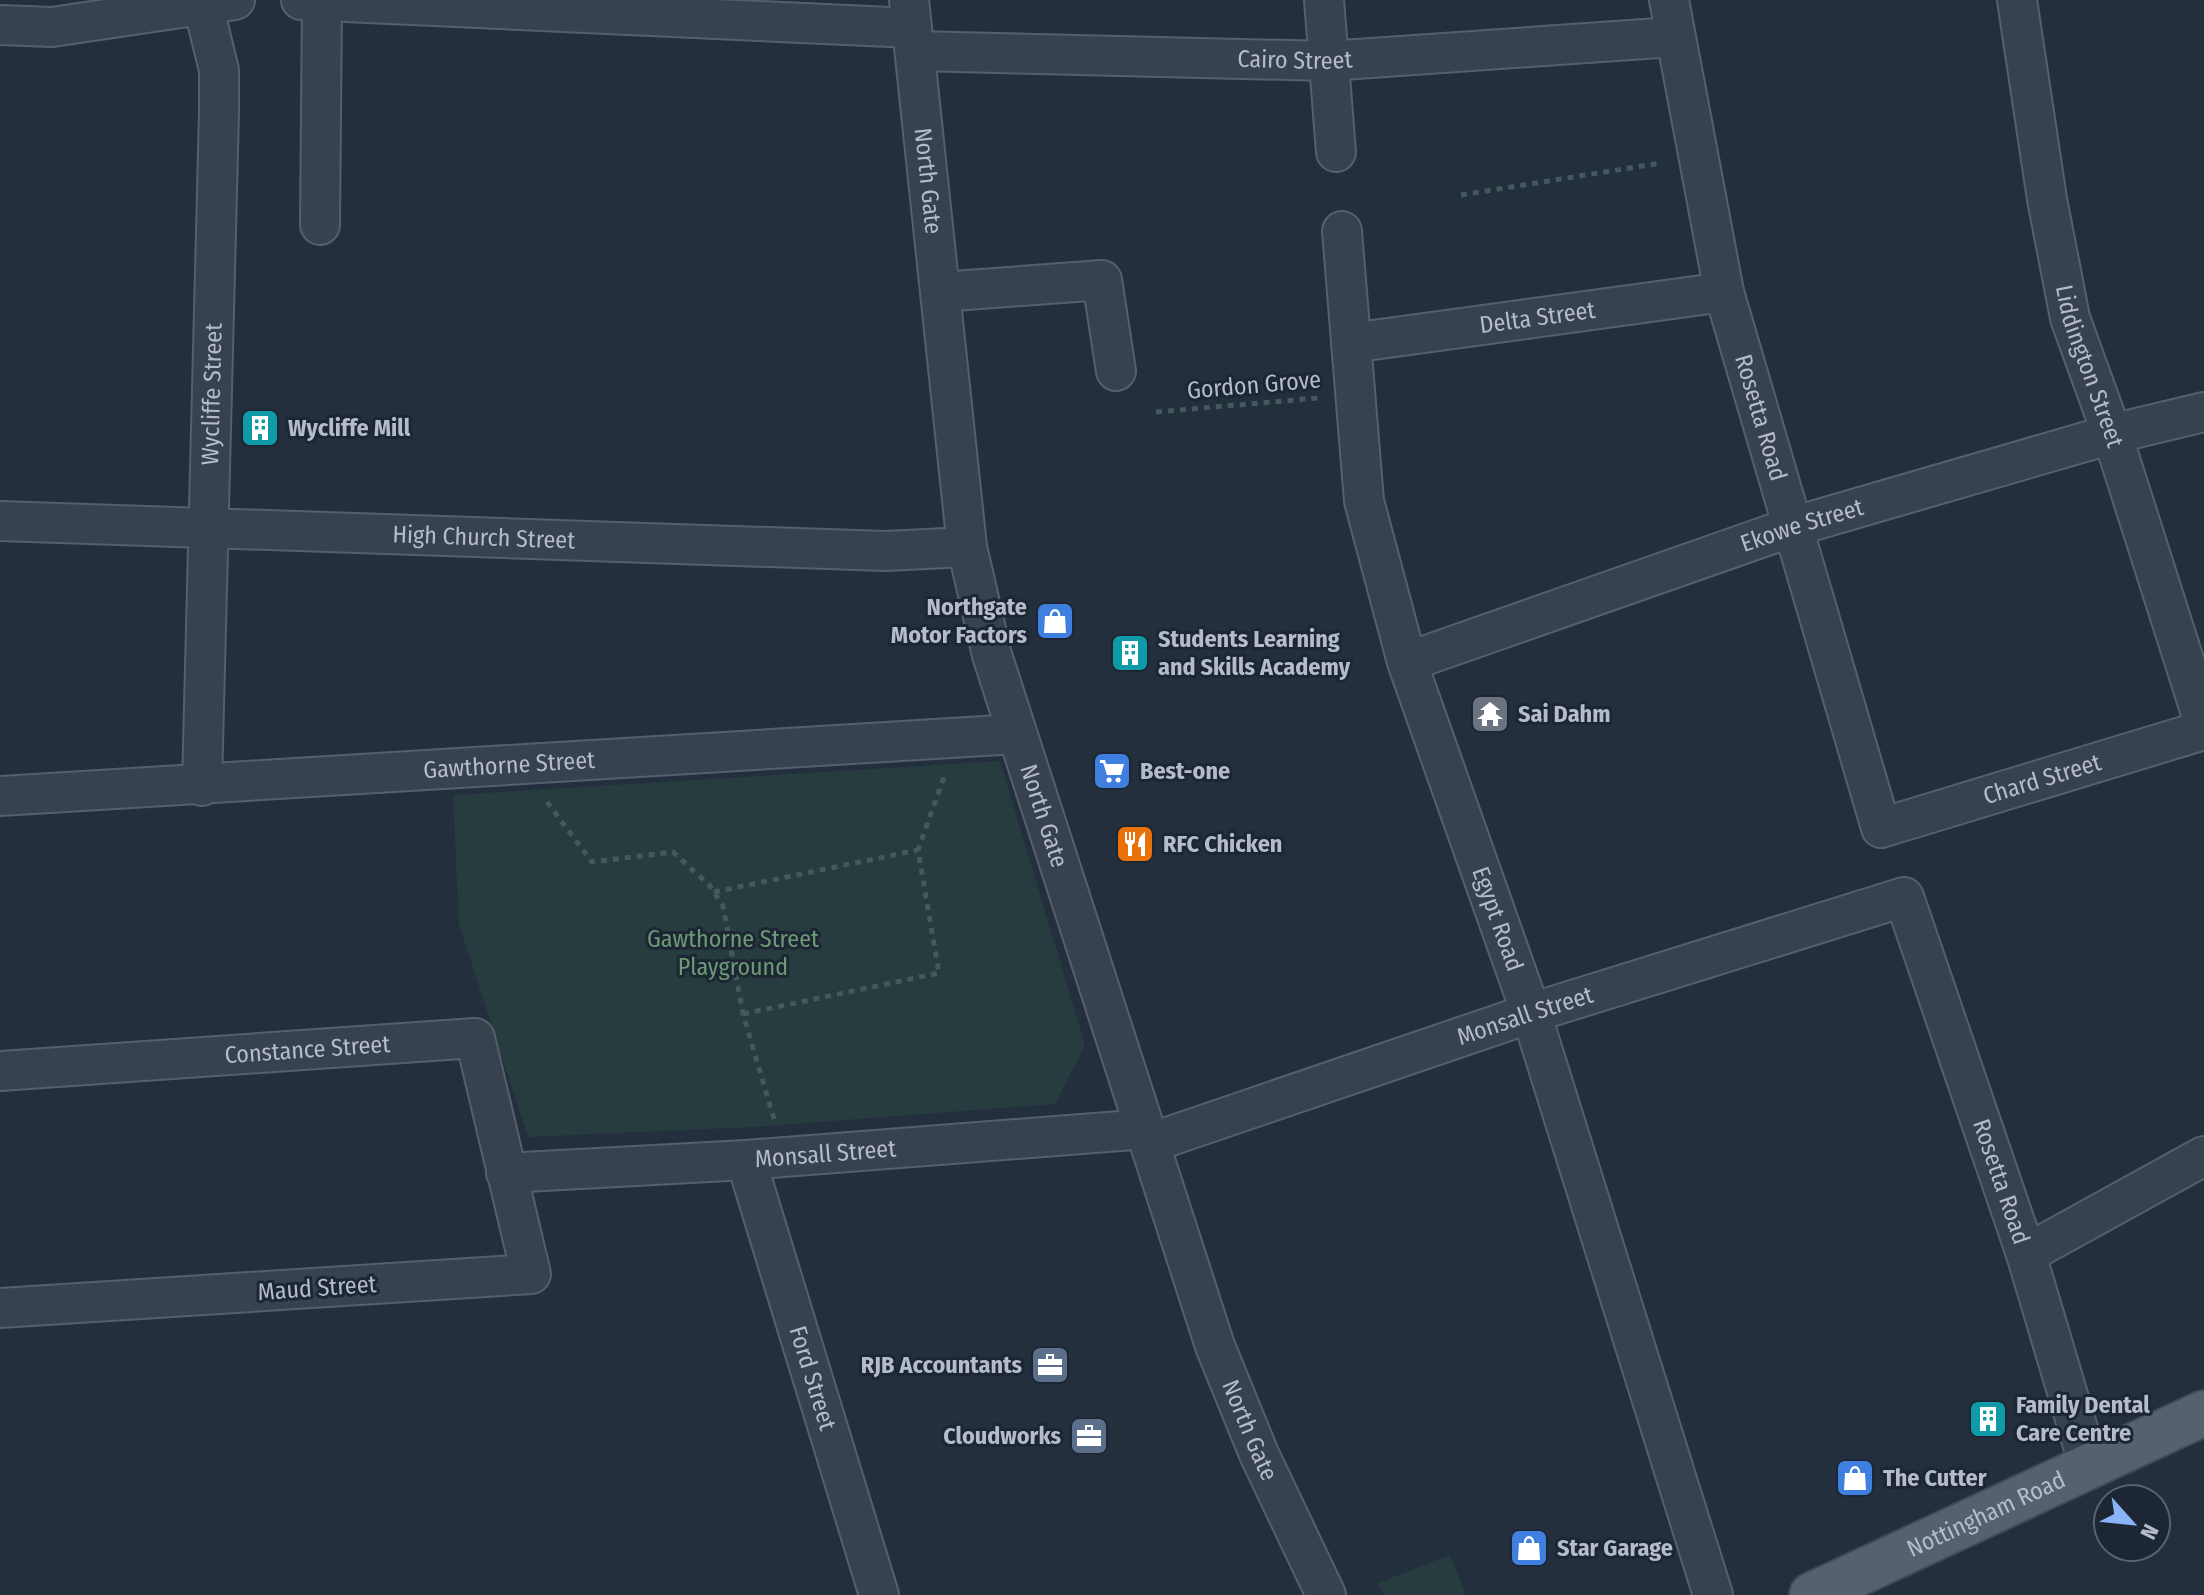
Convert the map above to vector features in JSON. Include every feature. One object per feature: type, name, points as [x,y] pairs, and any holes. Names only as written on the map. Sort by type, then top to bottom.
[{"type":"main road","name":"Nottingham Road","points":[[1812,1595],[2090,1469],[2204,1413]]},
{"type":"street","name":"Cairo Street","points":[[301,0],[912,26],[1328,61],[1671,18]]},
{"type":"street","points":[[1324,0],[1336,152]]},
{"type":"street","name":"Liddington Street","points":[[2017,0],[2047,199],[2070,318],[2112,434],[2204,723]]},
{"type":"street","points":[[320,225],[322,1]]},
{"type":"street","points":[[0,25],[52,27],[219,2]]},
{"type":"street","name":"Wycliffe Street","points":[[202,786],[219,2]]},
{"type":"street","name":"Rosetta Road","points":[[1671,18],[1724,292],[1881,828]]},
{"type":"street","name":"North Gate","points":[[912,26],[967,547],[992,655],[1215,1346],[1259,1454],[1326,1595]]},
{"type":"street","name":"Egypt Road","points":[[1342,231],[1364,501],[1407,662],[1531,1013],[1713,1595]]},
{"type":"street","points":[[940,292],[1102,280],[1116,371]]},
{"type":"street","name":"Delta Street","points":[[1351,343],[1724,292]]},
{"type":"street","name":"Ekowe Street","points":[[1407,662],[1792,527],[2112,434],[2204,412]]},
{"type":"street","name":"High Church Street","points":[[0,521],[885,551],[967,547]]},
{"type":"street","name":"Chard Street","points":[[1881,828],[2204,730]]},
{"type":"street","name":"Gawthorne Street","points":[[0,796],[1017,734]]},
{"type":"street","name":"Rosetta Road","points":[[1904,897],[2026,1254],[2090,1469]]},
{"type":"street","name":"Monsall Street","points":[[506,1173],[1148,1136],[1904,897]]},
{"type":"street","name":"Constance Street","points":[[0,1071],[475,1038],[506,1173]]},
{"type":"street","points":[[2026,1254],[2204,1156]]},
{"type":"street","name":"Ford Street","points":[[746,1160],[879,1595]]},
{"type":"street","name":"Maud Street","points":[[0,1308],[531,1274],[506,1173]]},
{"type":"path","points":[[1461,195],[1697,157]]},
{"type":"path","name":"Gordon Grove","points":[[1156,412],[1356,395]]},
{"type":"path","points":[[743,1014],[939,973],[918,850],[945,773],[953,737]]},
{"type":"path","points":[[524,764],[537,789],[592,862],[673,852],[714,892],[723,906],[743,1014],[785,1157]]},
{"type":"path","points":[[714,892],[918,850]]},
{"type":"green space","name":"Gawthorne Street Playground","points":[[1000,761],[1085,1045],[1055,1104],[754,1127],[528,1137],[459,925],[453,795]]},
{"type":"green space","points":[[1450,1555],[1466,1595],[1384,1595],[1378,1583]]},
{"type":"place","name":"Wycliffe Mill","points":[[260,428]]},
{"type":"place","name":"Northgate Motor Factors","points":[[1055,621]]},
{"type":"place","name":"Students Learning and Skills Academy","points":[[1130,653]]},
{"type":"place","name":"Sai Dahm","points":[[1490,714]]},
{"type":"place","name":"Best-one","points":[[1112,771]]},
{"type":"place","name":"RFC Chicken","points":[[1135,844]]},
{"type":"place","name":"RJB Accountants","points":[[1050,1365]]},
{"type":"place","name":"Family Dental Care Centre","points":[[1988,1419]]},
{"type":"place","name":"Cloudworks","points":[[1089,1436]]},
{"type":"place","name":"The Cutter","points":[[1855,1478]]},
{"type":"place","name":"Star Garage","points":[[1529,1548]]}]
